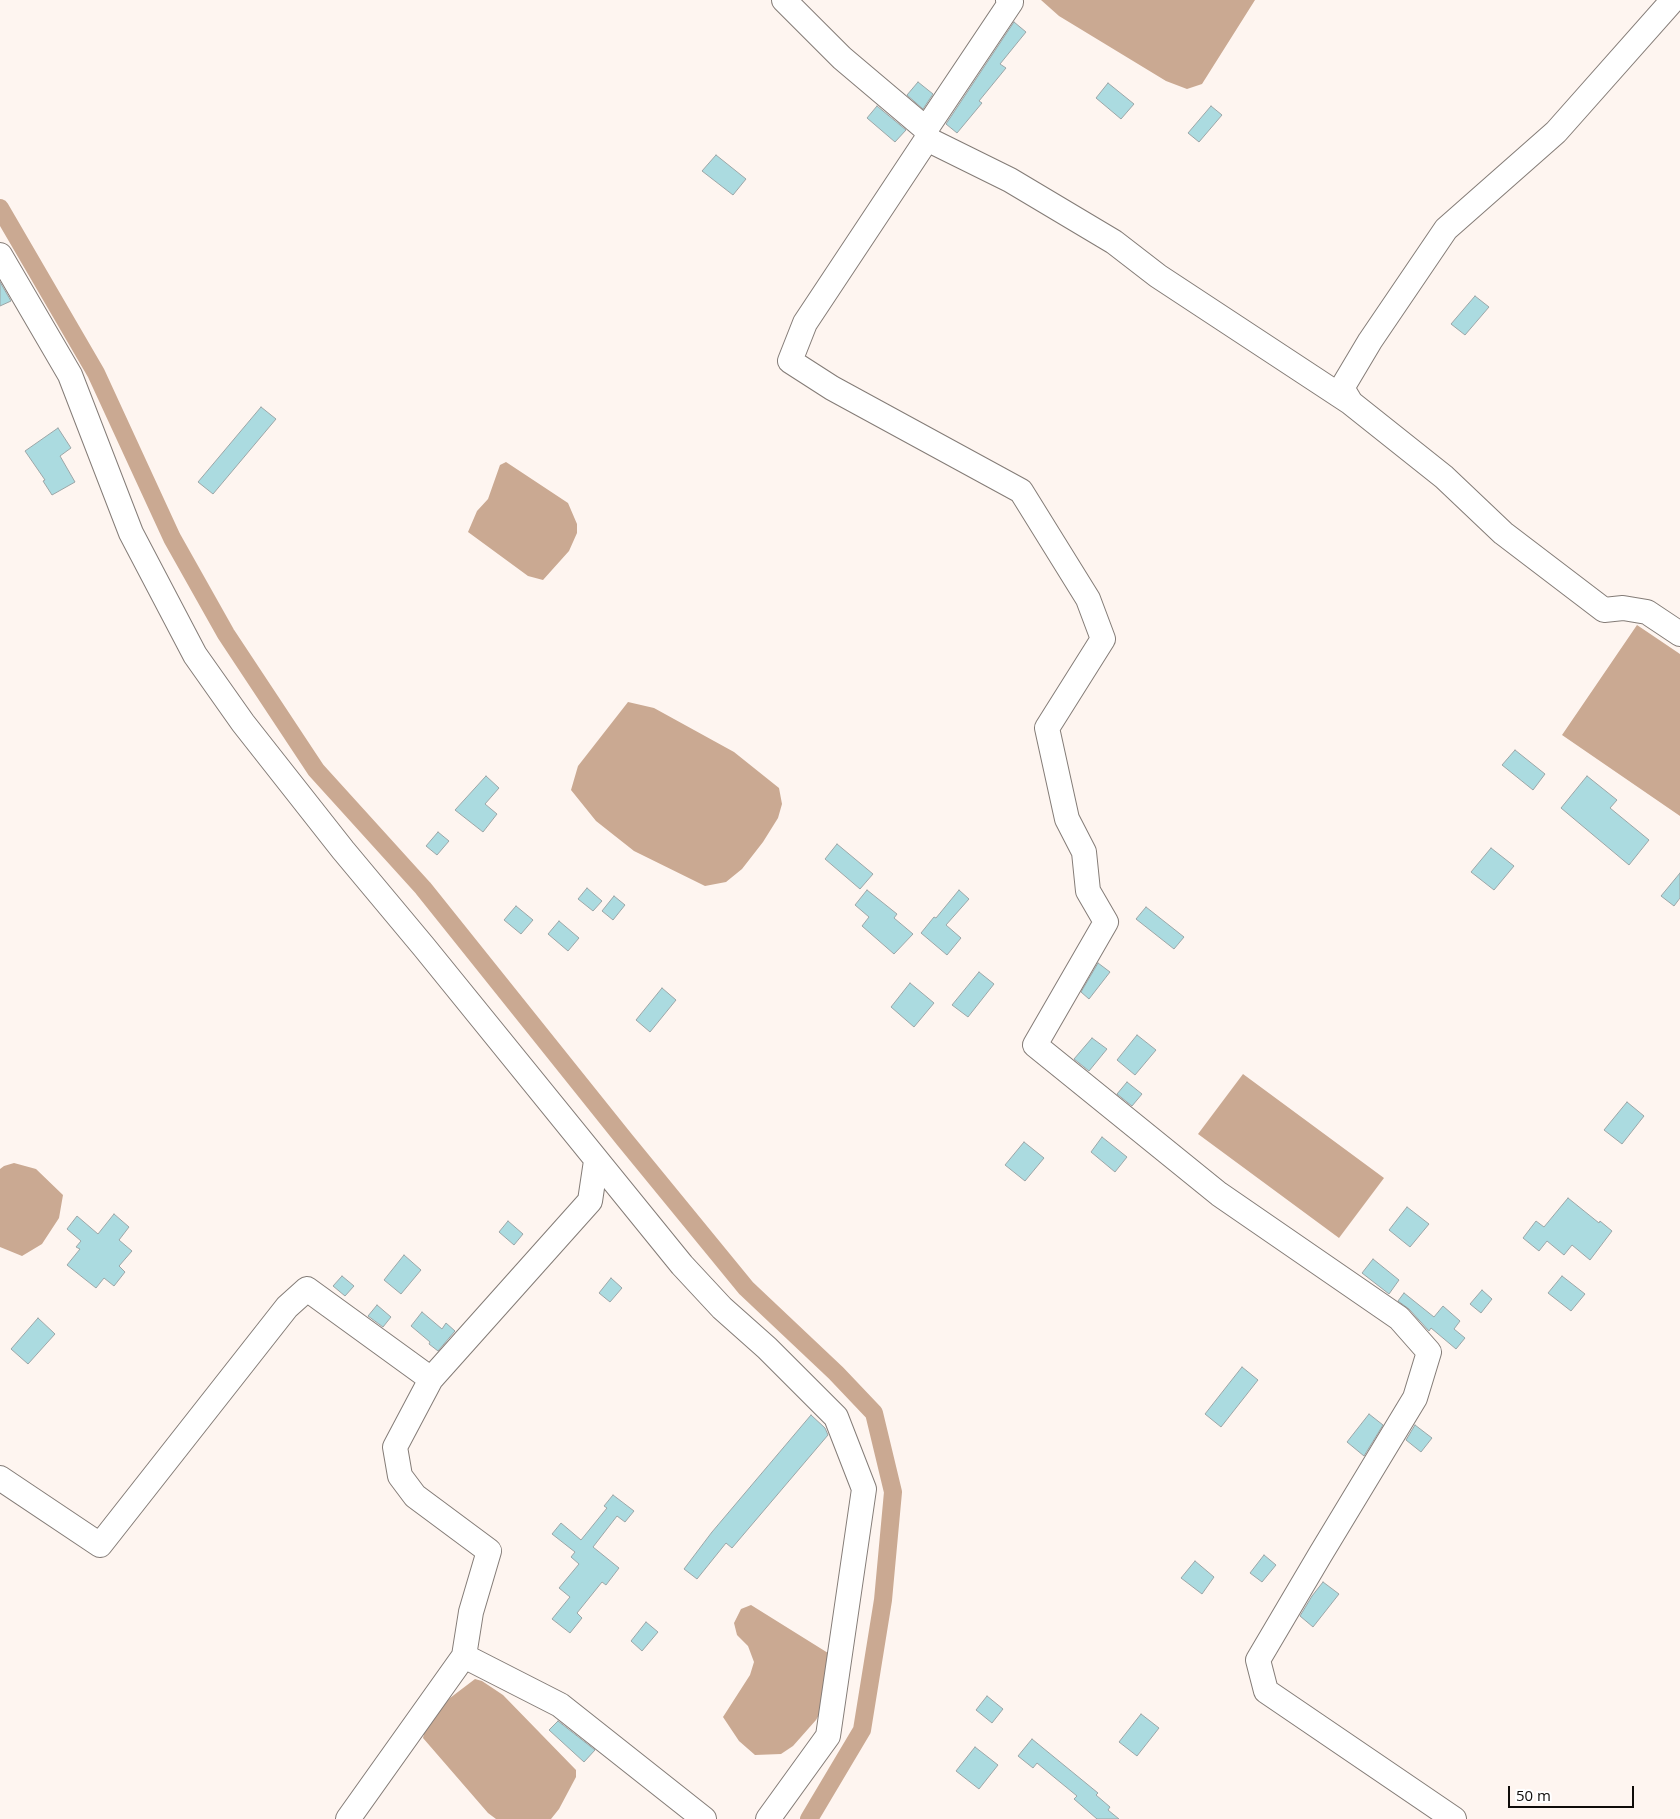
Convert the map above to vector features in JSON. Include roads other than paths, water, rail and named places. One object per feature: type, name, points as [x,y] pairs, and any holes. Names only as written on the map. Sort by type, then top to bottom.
[{"type":"street","points":[[784,0],[842,58],[926,134],[1010,180],[1114,242],[1158,276],[1350,404],[1444,477],[1503,533],[1604,610],[1623,608],[1647,612],[1680,634]]},
{"type":"street","points":[[1008,0],[1012,2],[805,324],[790,361],[832,388],[1021,491],[1088,599],[1103,639],[1047,728],[1067,819],[1084,852],[1088,892],[1106,922],[1035,1045],[1219,1194],[1399,1318],[1429,1352],[1415,1398],[1258,1660],[1266,1691],[1454,1819]]},
{"type":"street","points":[[1350,404],[1342,388],[1370,341],[1446,229],[1556,132],[1673,0]]},
{"type":"street","points":[[0,255],[70,375],[131,534],[195,655],[242,723],[343,850],[688,1272],[722,1308],[767,1348],[836,1417],[864,1489],[828,1736],[768,1819]]},
{"type":"street","points":[[348,1819],[464,1656],[471,1612],[489,1550],[415,1496],[400,1476],[395,1448],[431,1379],[590,1201],[596,1161]]},
{"type":"street","points":[[0,1478],[100,1545],[287,1307],[307,1289],[431,1379]]},
{"type":"street","points":[[464,1656],[560,1705],[704,1819]]},
{"type":"waterway","points":[[0,208],[96,373],[172,538],[226,634],[316,770],[423,888],[746,1288],[836,1373],[874,1413],[893,1492],[883,1600],[862,1730],[809,1819]]}]
